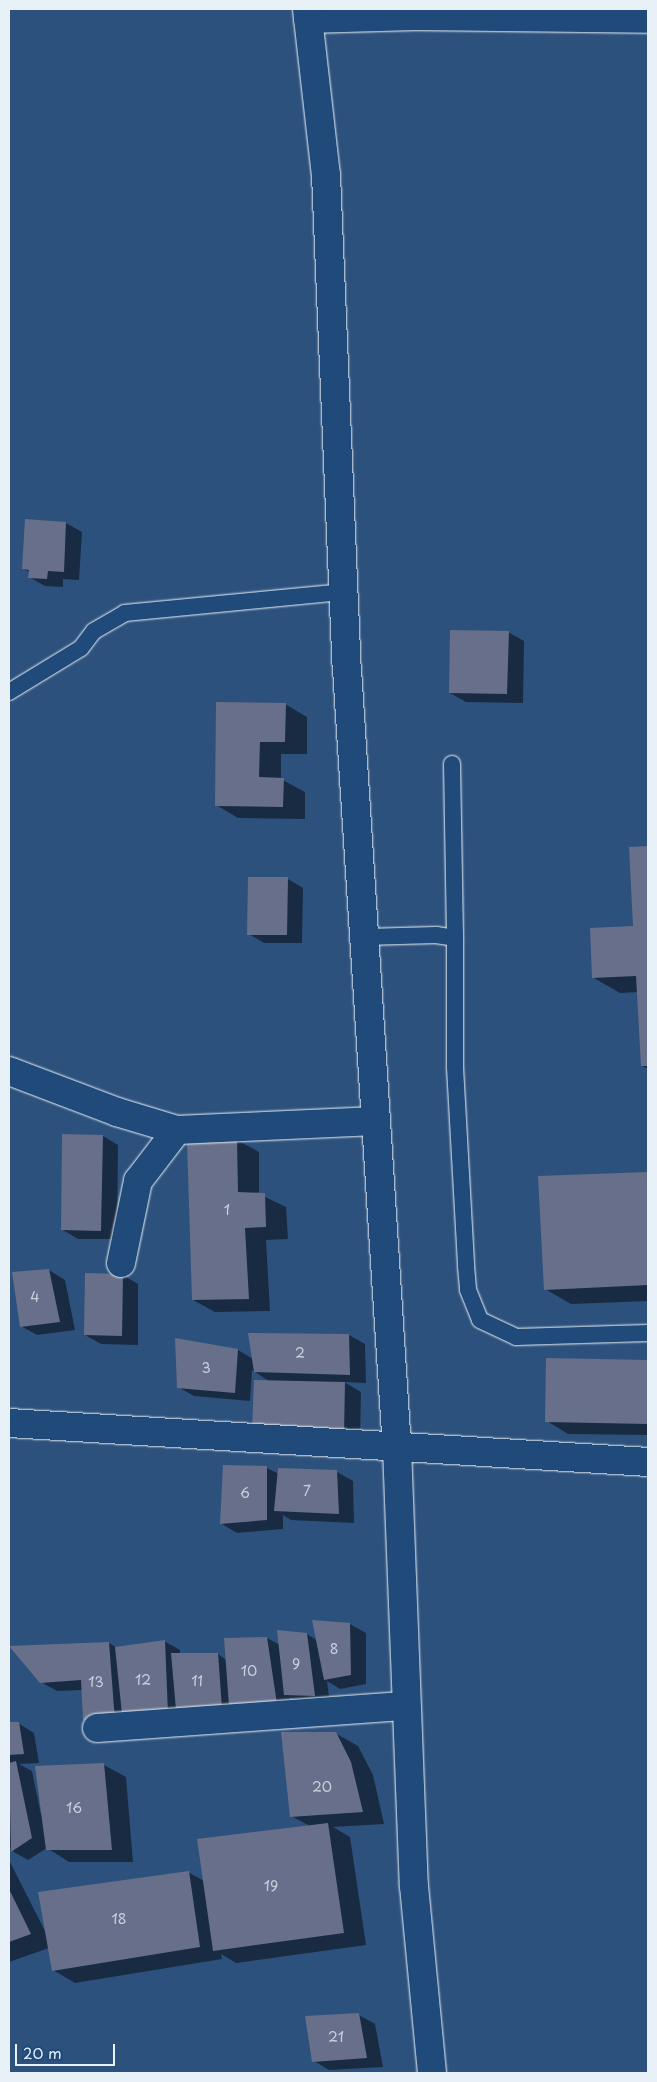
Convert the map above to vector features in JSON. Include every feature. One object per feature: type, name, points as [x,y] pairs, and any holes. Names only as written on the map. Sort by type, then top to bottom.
[{"type":"main road","points":[[432,2073],[414,1886],[398,1448],[344,592],[326,175],[308,14],[648,19]]},
{"type":"main road","points":[[9,1071],[117,1112],[177,1130],[376,1121]]},
{"type":"main road","points":[[121,1263],[138,1181],[177,1130]]},
{"type":"main road","points":[[9,1423],[648,1462]]},
{"type":"main road","points":[[98,1728],[406,1706]]},
{"type":"lane","points":[[9,692],[81,648],[94,630],[125,613],[344,592]]},
{"type":"lane","points":[[452,764],[456,1077],[466,1266],[474,1311],[480,1320],[516,1337],[648,1333]]},
{"type":"lane","points":[[365,937],[436,934],[455,938]]},
{"type":"building","points":[[25,519],[66,522],[64,572],[48,571],[47,579],[28,578],[29,570],[22,569]]},
{"type":"building","points":[[450,630],[509,631],[507,694],[449,693]]},
{"type":"building","points":[[216,702],[286,703],[285,742],[260,742],[259,777],[284,778],[283,807],[215,806]]},
{"type":"building","points":[[648,846],[648,1066],[641,1066],[636,976],[592,978],[590,928],[633,926],[629,847]]},
{"type":"building","points":[[248,877],[288,877],[287,935],[247,935]]},
{"type":"building","points":[[62,1134],[103,1135],[101,1231],[61,1230]]},
{"type":"building","points":[[237,1139],[238,1192],[265,1193],[266,1227],[245,1228],[249,1299],[192,1300],[187,1142]]},
{"type":"building","points":[[648,1172],[648,1285],[544,1290],[538,1176]]},
{"type":"building","points":[[49,1269],[60,1322],[20,1327],[12,1272]]},
{"type":"building","points":[[85,1273],[123,1274],[122,1336],[84,1335]]},
{"type":"building","points":[[248,1333],[349,1334],[350,1375],[254,1372]]},
{"type":"building","points":[[175,1338],[238,1349],[235,1393],[177,1388]]},
{"type":"building","points":[[546,1358],[648,1360],[648,1424],[545,1422]]},
{"type":"building","points":[[254,1380],[345,1382],[344,1433],[252,1431]]},
{"type":"building","points":[[223,1465],[267,1466],[267,1520],[220,1524]]},
{"type":"building","points":[[278,1468],[337,1470],[339,1514],[274,1511]]},
{"type":"building","points":[[312,1620],[350,1623],[351,1675],[324,1680]]},
{"type":"building","points":[[277,1630],[307,1633],[315,1696],[284,1695]]},
{"type":"building","points":[[267,1637],[277,1704],[229,1706],[224,1638]]},
{"type":"building","points":[[165,1640],[168,1714],[122,1714],[115,1647]]},
{"type":"building","points":[[109,1642],[115,1721],[83,1720],[81,1680],[40,1683],[9,1646]]},
{"type":"building","points":[[171,1653],[218,1653],[222,1708],[176,1710]]},
{"type":"building","points":[[9,1722],[19,1722],[24,1754],[9,1755]]},
{"type":"building","points":[[281,1732],[336,1732],[351,1762],[363,1812],[290,1817]]},
{"type":"building","points":[[16,1761],[32,1838],[11,1852],[9,1763]]},
{"type":"building","points":[[104,1763],[112,1850],[46,1850],[35,1766]]},
{"type":"building","points":[[328,1823],[344,1933],[213,1951],[197,1839]]},
{"type":"building","points":[[189,1871],[200,1947],[52,1971],[38,1892]]},
{"type":"building","points":[[9,1889],[31,1934],[9,1942]]},
{"type":"building","points":[[359,2013],[367,2058],[312,2062],[305,2016]]}]
